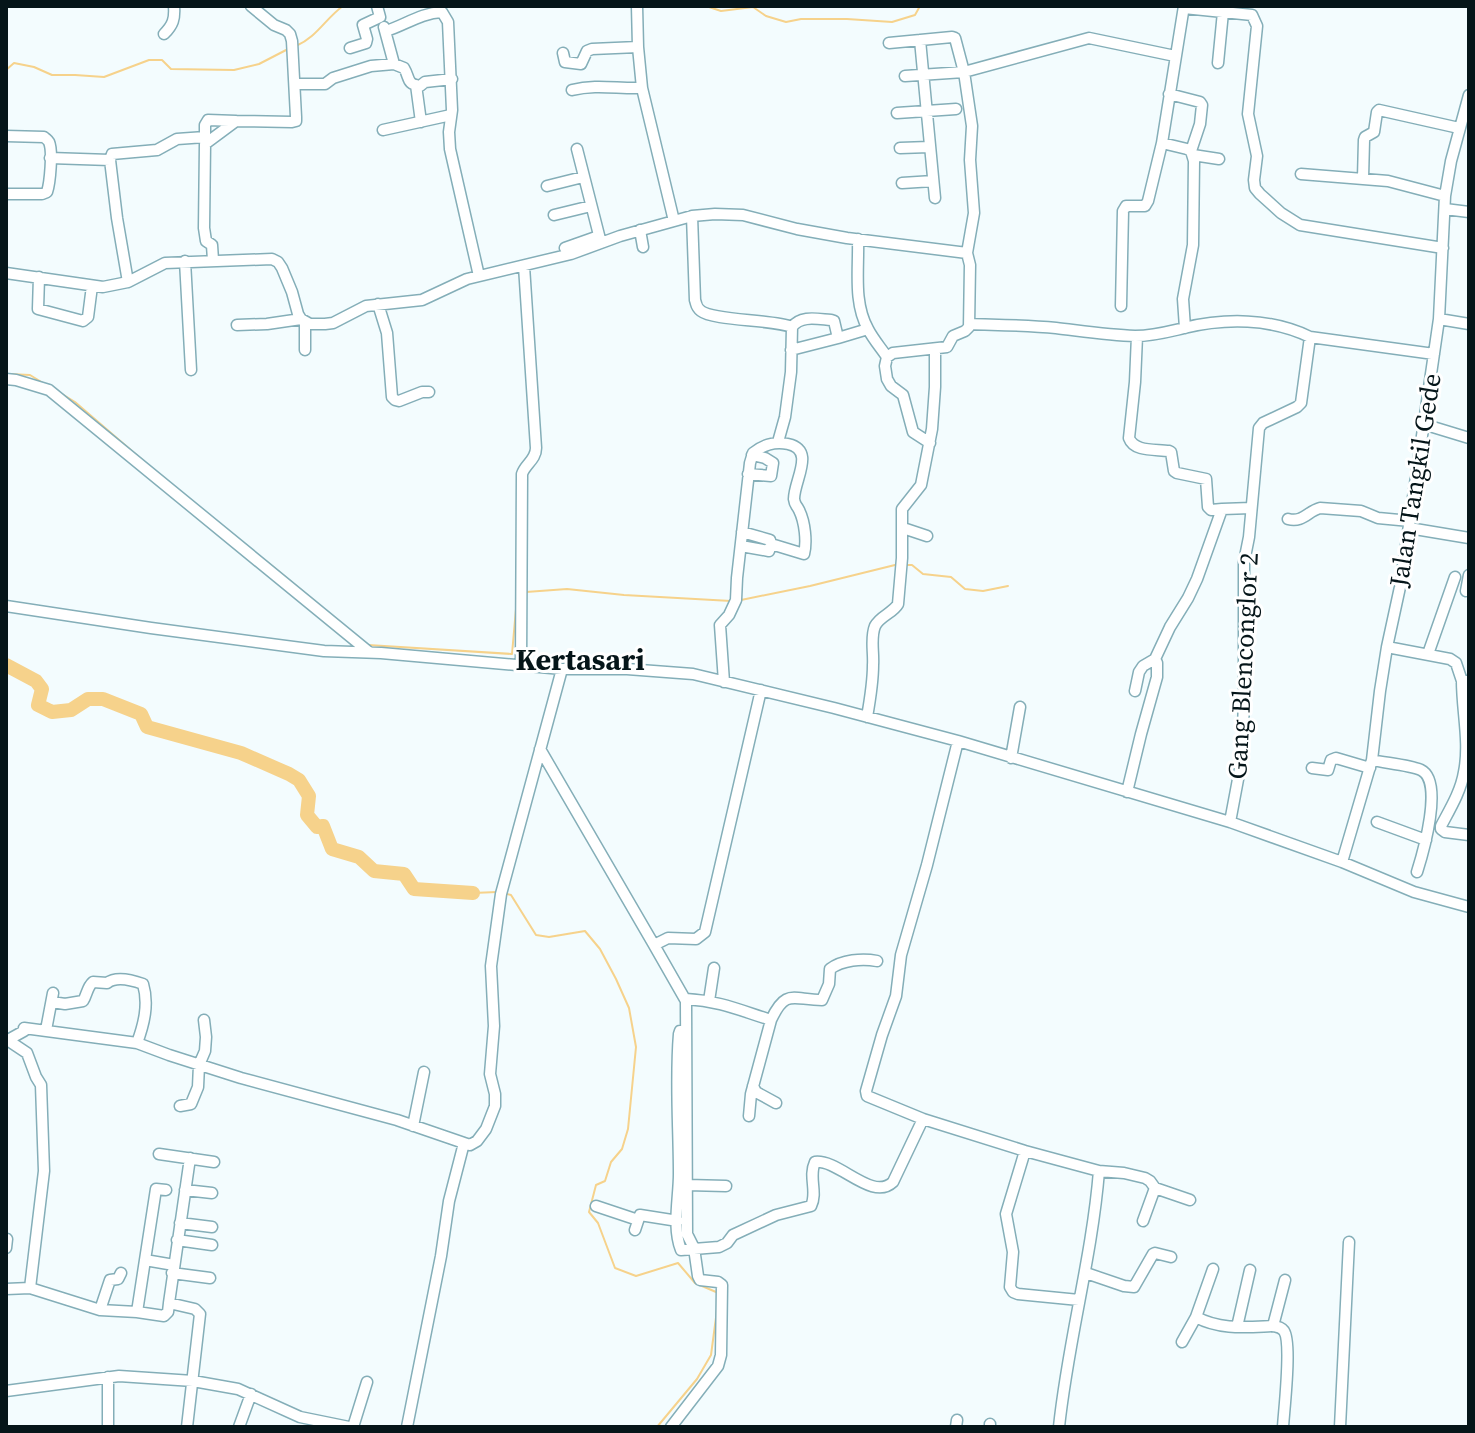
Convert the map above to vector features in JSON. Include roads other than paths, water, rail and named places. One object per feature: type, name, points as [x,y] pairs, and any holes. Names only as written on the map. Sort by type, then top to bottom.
[{"type":"street","points":[[164,34],[172,25],[174,6]]},
{"type":"street","points":[[213,260],[212,245],[206,241],[204,228],[205,125],[209,119],[296,121],[290,34],[251,6]]},
{"type":"street","points":[[637,6],[642,88],[674,221]]},
{"type":"street","points":[[1121,306],[1123,211],[1126,206],[1145,206],[1162,143],[1184,7],[1252,15],[1257,26],[1248,114],[1257,156],[1255,188],[1260,194],[1300,225],[1443,248]]},
{"type":"street","points":[[364,68],[354,47],[366,43],[363,24],[378,11],[394,64]]},
{"type":"street","points":[[386,31],[418,16],[442,12],[448,22],[452,79],[450,149],[479,276]]},
{"type":"street","points":[[1218,63],[1223,12]]},
{"type":"street","points":[[889,43],[955,38],[972,126],[970,146],[974,213],[967,253],[970,265],[970,324],[965,331],[953,336],[947,347],[893,353],[887,357],[885,367],[887,379],[903,395],[913,432],[930,443]]},
{"type":"street","points":[[905,76],[964,72],[1089,38],[1175,56]]},
{"type":"street","points":[[920,40],[935,198]]},
{"type":"street","points":[[563,53],[565,62],[581,64],[587,51],[592,49],[638,47]]},
{"type":"street","points":[[295,84],[325,84],[333,78],[364,68],[394,64],[404,68],[410,83],[416,85],[452,79]]},
{"type":"street","points":[[416,85],[421,122]]},
{"type":"street","points":[[572,90],[592,86],[642,88]]},
{"type":"street","points":[[1169,94],[1202,105],[1192,153],[1194,236],[1183,299],[1185,328]]},
{"type":"street","name":"Jalan Tangkil Gede","points":[[1342,862],[1371,764],[1387,647],[1410,525],[1439,319],[1445,196],[1459,128],[1469,98]]},
{"type":"street","points":[[897,113],[956,109]]},
{"type":"street","points":[[1363,178],[1364,140],[1374,132],[1379,110],[1459,128]]},
{"type":"street","points":[[383,130],[451,115]]},
{"type":"street","points":[[128,282],[117,218],[110,160],[112,154],[157,150],[177,139],[205,141],[236,121]]},
{"type":"street","points":[[6,136],[44,137],[49,142],[50,158],[46,193],[6,194]]},
{"type":"street","points":[[1162,143],[1219,159]]},
{"type":"street","points":[[900,148],[929,147]]},
{"type":"street","points":[[577,149],[600,240]]},
{"type":"street","points":[[50,158],[110,160]]},
{"type":"street","points":[[1301,174],[1388,181],[1445,196]]},
{"type":"street","points":[[547,186],[583,177]]},
{"type":"street","points":[[902,183],[933,181]]},
{"type":"street","points":[[554,215],[591,206]]},
{"type":"street","points":[[1445,209],[1469,212]]},
{"type":"street","points":[[565,248],[692,216],[713,214],[743,215],[797,229],[967,253]]},
{"type":"street","points":[[692,216],[695,300],[699,309],[709,315],[792,327]]},
{"type":"street","points":[[640,230],[643,247]]},
{"type":"street","points":[[858,239],[860,305],[868,329],[887,357]]},
{"type":"street","points":[[237,325],[303,320],[315,324],[333,323],[363,307],[422,300],[463,280],[571,254],[600,240]]},
{"type":"street","points":[[6,273],[92,286],[116,286],[161,264],[272,259],[282,268],[303,320],[305,350]]},
{"type":"street","points":[[185,261],[191,370]]},
{"type":"street","points":[[521,658],[522,474],[536,454],[524,266]]},
{"type":"street","points":[[39,277],[38,309],[83,321],[88,317],[92,286]]},
{"type":"street","points":[[378,304],[387,333],[392,397],[399,401],[410,395],[429,392]]},
{"type":"street","points":[[778,442],[785,417],[792,327],[802,319],[831,320],[834,321],[838,338]]},
{"type":"street","points":[[1439,319],[1469,324]]},
{"type":"street","points":[[970,324],[1137,336],[1237,321],[1272,325],[1310,337],[1434,354]]},
{"type":"street","points":[[791,350],[868,329]]},
{"type":"street","points":[[1137,336],[1131,443],[1135,447],[1169,451],[1174,471],[1206,479],[1208,507],[1211,510],[1251,508]]},
{"type":"street","name":"Gang Blenconglor 2","points":[[1230,822],[1242,758],[1244,568],[1259,428],[1301,403],[1310,337]]},
{"type":"street","points":[[867,717],[872,690],[874,631],[878,622],[897,607],[902,565],[902,509],[920,488],[930,443],[935,349]]},
{"type":"street","points":[[6,379],[49,390],[370,653]]},
{"type":"street","points":[[1423,424],[1469,438]]},
{"type":"street","points":[[724,682],[720,625],[736,601],[752,455],[778,442],[797,446],[802,451],[794,498],[802,518],[805,551],[802,555],[771,544]]},
{"type":"street","points":[[748,474],[771,476],[773,463],[752,455]]},
{"type":"street","points":[[1288,519],[1302,519],[1317,508],[1361,511],[1378,518],[1469,538]]},
{"type":"street","points":[[1135,691],[1139,672],[1155,659],[1188,598],[1222,509]]},
{"type":"street","points":[[903,528],[927,536]]},
{"type":"street","points":[[741,546],[769,551],[771,544],[766,538],[742,532]]},
{"type":"street","points":[[1466,591],[1469,575]]},
{"type":"street","points":[[1428,654],[1455,577]]},
{"type":"street","points":[[6,606],[324,651],[521,658],[562,669],[693,674],[958,741],[1230,822],[1342,862],[1414,892],[1469,907]]},
{"type":"street","points":[[1387,647],[1455,661],[1465,681],[1464,772],[1441,829],[1469,835]]},
{"type":"street","points":[[1127,792],[1157,677],[1155,659]]},
{"type":"street","points":[[30,1288],[44,1171],[41,1085],[27,1053],[8,1041],[24,1028],[137,1043],[199,1065],[470,1145],[477,1141],[486,1129],[495,1106],[490,1074],[494,1026],[491,966],[502,891],[562,669]]},
{"type":"street","points":[[654,945],[668,938],[696,939],[705,932],[761,690]]},
{"type":"street","points":[[1011,758],[1020,707]]},
{"type":"street","points":[[958,741],[901,955],[896,996],[866,1091],[868,1097],[923,1119],[1025,1151],[1099,1171],[1145,1178],[1155,1188],[1190,1200]]},
{"type":"street","points":[[540,749],[686,999],[683,1189],[686,1226],[700,1280],[722,1285],[721,1355],[712,1376],[671,1427]]},
{"type":"street","points":[[1312,768],[1328,770],[1331,760],[1336,758],[1425,773],[1433,802],[1417,872]]},
{"type":"street","points":[[1377,822],[1426,840]]},
{"type":"street","points":[[749,1116],[753,1086],[771,1020],[781,1002],[796,998],[822,1000],[828,987],[830,969],[861,960],[877,961]]},
{"type":"street","points":[[709,1001],[714,968]]},
{"type":"street","points":[[46,1030],[53,997],[65,1004],[83,1001],[93,982],[107,983],[118,979],[143,984],[144,1025],[137,1043]]},
{"type":"street","points":[[686,999],[739,1008],[771,1020]]},
{"type":"street","points":[[180,1106],[191,1104],[198,1087],[199,1065],[206,1041],[204,1020]]},
{"type":"street","points":[[413,1126],[424,1072]]},
{"type":"street","points":[[753,1086],[756,1092],[776,1103]]},
{"type":"street","points":[[683,1189],[678,1241],[681,1250],[695,1255],[719,1247],[733,1235],[776,1215],[811,1206],[814,1194],[811,1176],[815,1162],[826,1162],[872,1186],[889,1186],[923,1119]]},
{"type":"street","points":[[407,1427],[449,1201],[464,1143]]},
{"type":"street","points":[[1025,1151],[1006,1210],[1013,1252],[1010,1287],[1018,1294],[1079,1300]]},
{"type":"street","points":[[159,1154],[214,1162]]},
{"type":"street","points":[[6,1289],[30,1288],[100,1310],[164,1316],[168,1312],[190,1158]]},
{"type":"street","points":[[1059,1427],[1066,1368],[1086,1273],[1099,1171]]},
{"type":"street","points":[[683,1189],[726,1186]]},
{"type":"street","points":[[1143,1221],[1155,1188]]},
{"type":"street","points":[[137,1312],[156,1189],[166,1190]]},
{"type":"street","points":[[185,1190],[212,1193]]},
{"type":"street","points":[[596,1206],[637,1225],[640,1215],[678,1221]]},
{"type":"street","points":[[180,1223],[212,1227]]},
{"type":"street","points":[[177,1240],[212,1245]]},
{"type":"street","points":[[1340,1427],[1349,1242]]},
{"type":"street","points":[[1086,1273],[1134,1287],[1153,1254],[1171,1257]]},
{"type":"street","points":[[145,1260],[210,1278]]},
{"type":"street","points":[[1182,1342],[1196,1317],[1213,1269]]},
{"type":"street","points":[[1237,1327],[1250,1270]]},
{"type":"street","points":[[100,1310],[110,1280],[118,1279],[121,1273]]},
{"type":"street","points":[[1273,1326],[1285,1280]]},
{"type":"street","points":[[169,1303],[195,1309],[200,1314],[187,1427]]},
{"type":"street","points":[[1196,1317],[1215,1325],[1280,1327],[1286,1336],[1287,1355],[1283,1427]]},
{"type":"street","points":[[108,1377],[108,1427]]},
{"type":"street","points":[[6,1391],[108,1377],[193,1381],[238,1389],[300,1417],[351,1427],[367,1382]]},
{"type":"street","points":[[239,1427],[251,1394]]},
{"type":"waterway","points":[[296,46],[310,38],[343,6]]},
{"type":"waterway","points":[[706,6],[721,11],[753,7],[766,16],[786,22],[801,19],[892,22],[915,15],[920,6]]},
{"type":"waterway","points":[[6,70],[14,63],[52,75],[104,77],[149,60],[162,60],[171,69],[234,70],[259,64],[290,48]]},
{"type":"waterway","points":[[8,374],[30,375],[43,383]]},
{"type":"waterway","points":[[62,394],[147,464]]},
{"type":"waterway","points":[[266,561],[317,603]]},
{"type":"waterway","points":[[741,600],[899,564]]},
{"type":"waterway","points":[[905,565],[912,565],[923,574],[951,577],[965,589],[983,591],[1008,586]]},
{"type":"waterway","points":[[526,592],[567,589],[731,601]]},
{"type":"waterway","points":[[368,645],[512,654],[516,609]]},
{"type":"waterway","points":[[6,665],[36,681],[42,689],[38,705],[52,712],[71,710],[88,699],[103,699],[141,714],[147,727],[241,753],[289,774],[299,780],[309,796],[307,815],[317,827],[323,826],[332,849],[359,857],[374,871],[404,874],[414,889],[473,893]]},
{"type":"waterway","points":[[473,893],[497,892]]},
{"type":"waterway","points":[[503,893],[511,895],[536,935],[549,937],[585,931],[600,949],[629,1008],[636,1047],[628,1129],[622,1149],[611,1162],[605,1181],[596,1185],[589,1212],[598,1223],[615,1268],[636,1276],[678,1263],[695,1283],[716,1292]]},
{"type":"waterway","points":[[657,1427],[697,1379],[711,1355],[717,1310]]},
{"type":"district","name":"Kertasari","points":[[580,659]]}]
